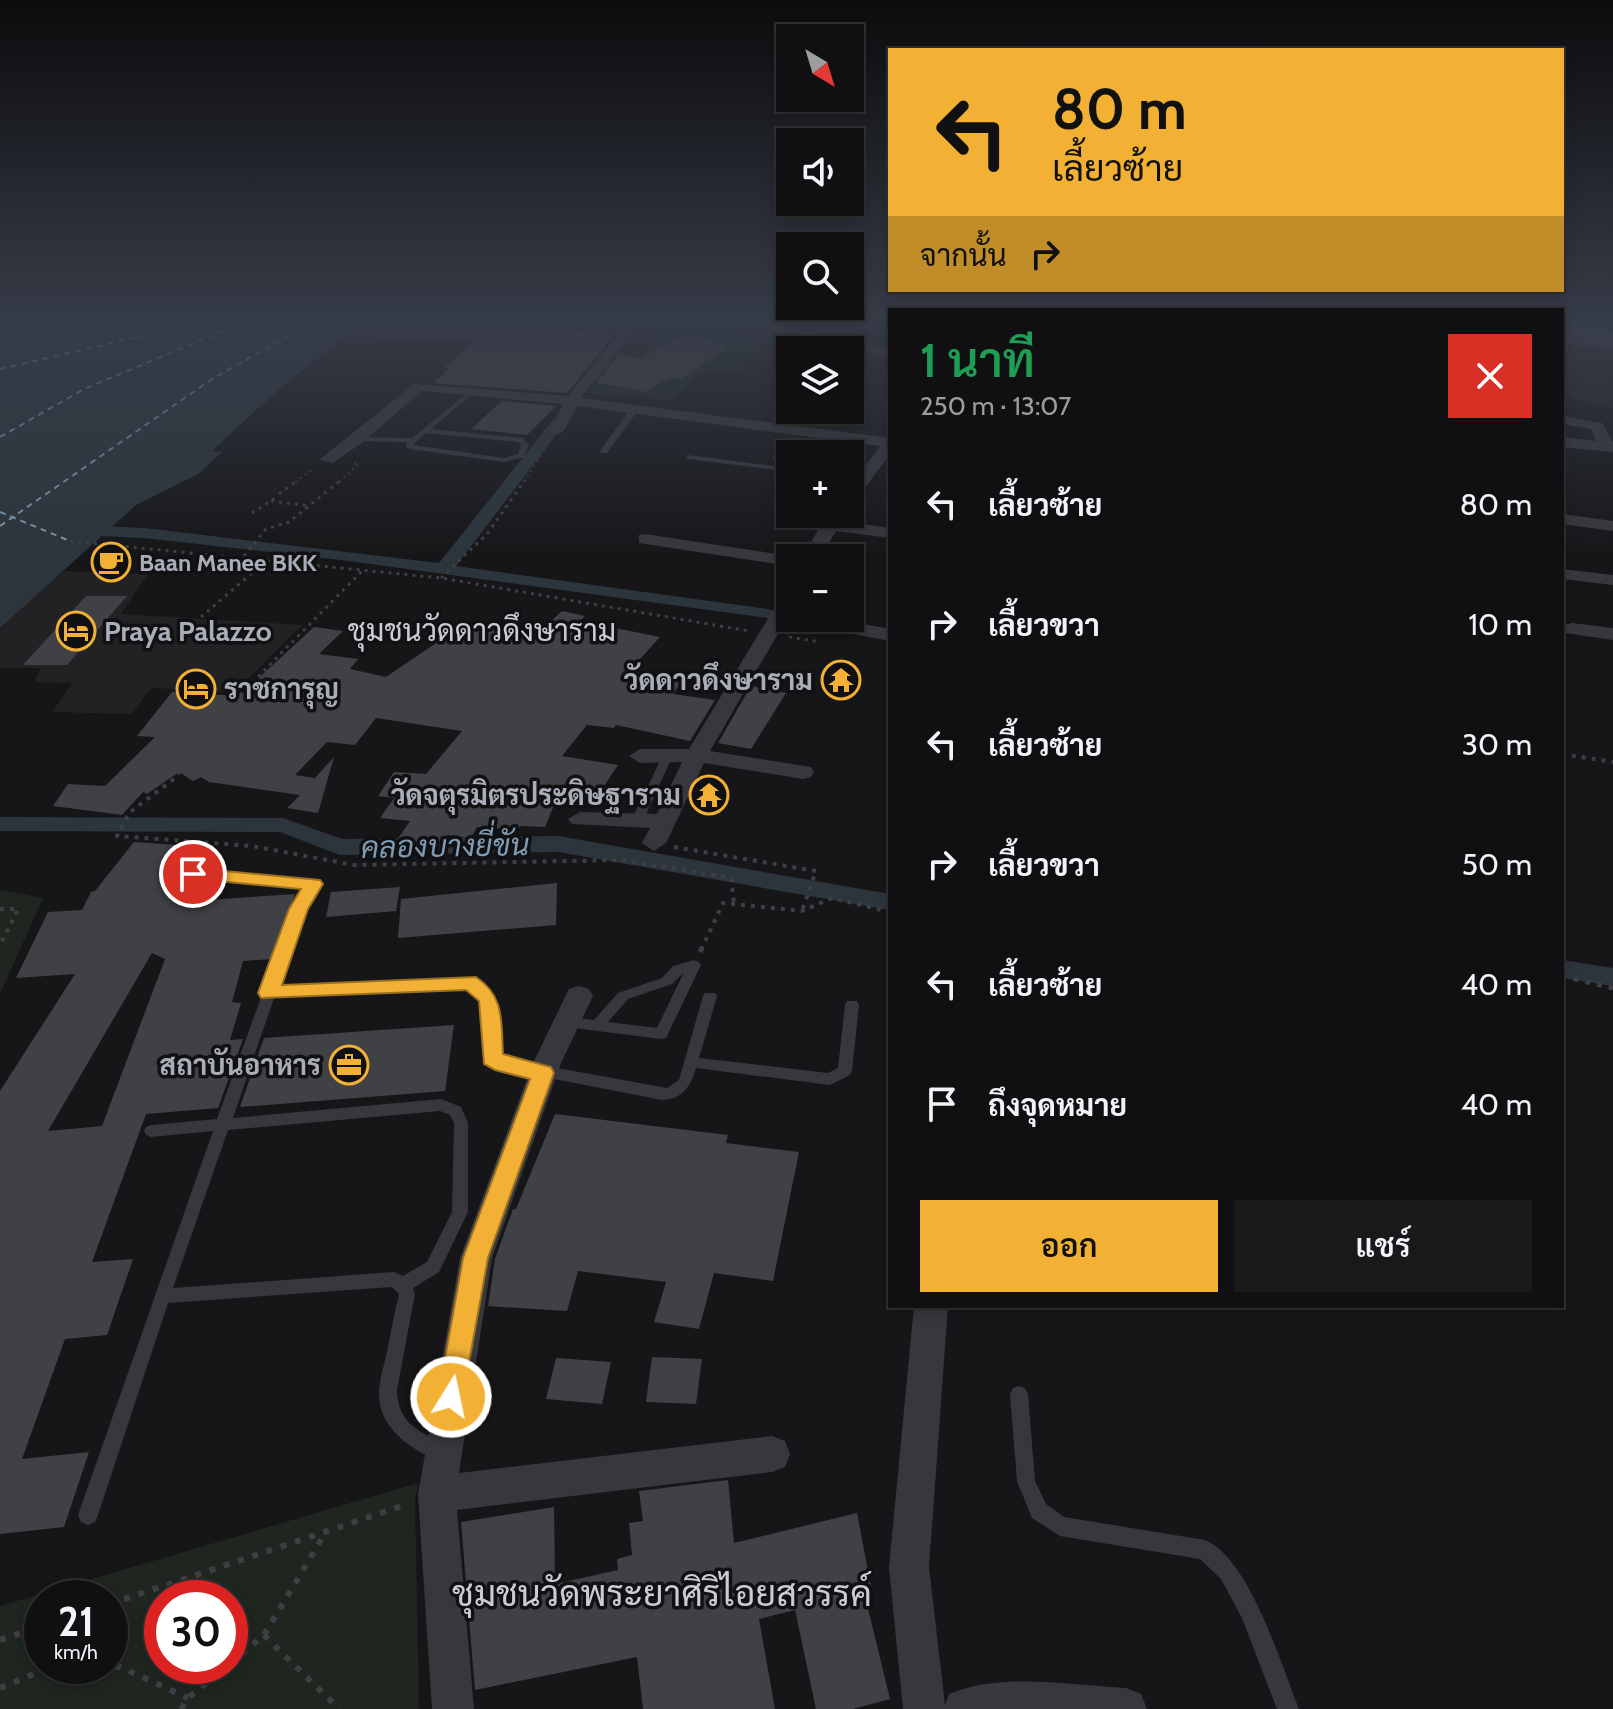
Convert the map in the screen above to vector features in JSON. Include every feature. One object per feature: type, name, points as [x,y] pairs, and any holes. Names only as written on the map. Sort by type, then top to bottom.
[{"type":"street","points":[[327,460],[358,439],[404,400]]},
{"type":"street","points":[[560,400],[888,443]]},
{"type":"street","points":[[557,431],[574,401]]},
{"type":"street","points":[[1564,420],[1597,426],[1610,447]]},
{"type":"street","points":[[1564,442],[1610,447]]},
{"type":"street","points":[[864,469],[888,445]]},
{"type":"street","points":[[1564,519],[1613,526]]},
{"type":"street","points":[[864,527],[888,533]]},
{"type":"street","points":[[645,539],[776,559]]},
{"type":"street","points":[[1564,574],[1613,580]]},
{"type":"street","points":[[654,843],[696,755],[767,634],[776,625]]},
{"type":"street","points":[[864,629],[888,635]]},
{"type":"street","points":[[1572,629],[1613,634]]},
{"type":"street","points":[[640,756],[696,755],[803,772]]},
{"type":"street","points":[[580,819],[664,821]]},
{"type":"street","points":[[453,1709],[437,1494],[441,1453],[476,1258],[543,1073],[581,1015]]},
{"type":"street","points":[[924,1709],[909,1567],[931,1308]]},
{"type":"street","points":[[437,1494],[772,1454]]},
{"type":"street","points":[[964,1709],[1015,1704],[1126,1709]]},
{"type":"lane","points":[[425,431],[520,440],[525,445],[521,455],[504,460],[416,449],[409,444],[462,400]]},
{"type":"lane","points":[[604,451],[635,409]]},
{"type":"lane","points":[[358,439],[414,440]]},
{"type":"lane","points":[[690,457],[776,468]]},
{"type":"lane","points":[[637,821],[668,755]]},
{"type":"lane","points":[[88,1515],[222,1123],[299,909],[314,884],[193,874]]},
{"type":"lane","points":[[581,1015],[661,1034],[694,965]]},
{"type":"lane","points":[[581,1015],[667,981],[678,969],[694,965]]},
{"type":"lane","points":[[269,993],[469,982],[484,992],[489,1001],[492,1058],[502,1064],[670,1094],[685,1083],[710,996]]},
{"type":"lane","points":[[691,1062],[830,1079],[845,1071],[852,1005]]},
{"type":"lane","points":[[151,1131],[441,1105],[456,1111],[461,1123],[460,1212],[433,1267],[403,1285]]},
{"type":"lane","points":[[162,1296],[394,1279],[403,1285],[407,1294],[388,1390],[388,1405],[394,1420],[410,1436],[441,1453]]},
{"type":"lane","points":[[1019,1394],[1026,1481],[1039,1511],[1060,1526],[1205,1550],[1228,1572],[1250,1612],[1288,1709]]},
{"type":"path","points":[[442,578],[458,567],[513,498],[557,431]]},
{"type":"path","points":[[244,556],[266,529],[289,522],[313,506],[359,464],[327,460],[252,513]]},
{"type":"path","points":[[271,501],[313,506]]},
{"type":"path","points":[[70,541],[442,578],[767,634]]},
{"type":"path","points":[[201,617],[268,559]]},
{"type":"path","points":[[363,570],[211,724],[175,778],[129,813],[117,836],[252,846],[354,865],[622,860],[731,878],[734,904]]},
{"type":"path","points":[[1564,754],[1613,762]]},
{"type":"path","points":[[654,843],[816,871],[802,911]]},
{"type":"path","points":[[694,965],[723,903],[802,911],[832,898],[888,912]]},
{"type":"path","points":[[0,909],[18,909],[0,945]]},
{"type":"path","points":[[1564,976],[1613,988]]},
{"type":"path","points":[[128,1598],[437,1494]]},
{"type":"path","points":[[248,1649],[264,1635],[325,1533]]},
{"type":"path","points":[[0,1640],[24,1632]]},
{"type":"path","points":[[264,1635],[339,1709]]},
{"type":"path","points":[[128,1671],[188,1698]]},
{"type":"path","points":[[0,1688],[24,1678]]},
{"type":"path","points":[[181,1709],[188,1698],[205,1684]]},
{"type":"shaded area","points":[[0,400],[268,400],[212,451],[222,452],[198,474],[136,505],[0,628]]},
{"type":"shaded area","points":[[1577,400],[1613,400],[1613,409]]},
{"type":"shaded area","points":[[60,571],[148,574],[121,614],[302,625],[235,692],[152,688],[131,714],[52,712],[73,683],[34,682],[41,668],[0,668],[0,628]]},
{"type":"shaded area","points":[[0,890],[43,898],[0,994]]},
{"type":"shaded area","points":[[418,1483],[415,1501],[419,1709],[0,1709],[0,1606],[24,1599],[24,1684],[128,1684],[128,1580],[88,1580]]},
{"type":"building","points":[[502,401],[556,406],[527,435],[471,429]]},
{"type":"building","name":"Praya Palazzo","points":[[86,596],[127,596],[67,665],[23,665]]},
{"type":"building","points":[[562,611],[585,616],[580,621],[660,637],[630,670],[684,679],[673,694],[715,700],[690,741],[616,725],[614,728],[587,725],[562,756],[618,765],[600,792],[562,786],[545,827],[520,826],[518,830],[477,827],[471,838],[447,835],[440,846],[397,840],[410,821],[380,818],[394,798],[378,796],[394,772],[426,774],[462,731],[376,718],[355,745],[327,742],[295,775],[315,778],[334,757],[318,813],[287,808],[300,795],[209,782],[201,777],[193,781],[179,772],[147,794],[143,792],[122,815],[53,806],[68,784],[105,786],[155,737],[137,736],[172,692],[239,696],[314,627],[343,631],[319,654],[358,659],[350,669],[386,677],[439,641],[443,643],[477,622],[531,640]]},
{"type":"building","points":[[751,686],[786,693],[751,749],[718,743]]},
{"type":"building","points":[[134,842],[193,846],[163,887],[184,885],[178,902],[295,894],[272,959],[243,961],[232,1002],[241,1003],[230,1040],[243,1039],[218,1108],[146,1114],[92,1262],[133,1259],[107,1335],[65,1339],[22,1459],[89,1452],[64,1527],[0,1534],[0,1091],[75,974],[16,978],[48,912],[82,910],[91,892]],"holes":[[[152,953],[165,959],[102,1126],[48,1131]]]},
{"type":"building","points":[[557,883],[556,925],[398,938],[401,899]]},
{"type":"building","points":[[400,887],[396,911],[326,917],[331,892]]},
{"type":"building","name":"สถาบันอาหาร","points":[[454,1025],[445,1091],[240,1107],[264,1038]]},
{"type":"building","points":[[555,1114],[728,1135],[726,1143],[799,1152],[773,1281],[714,1273],[699,1329],[654,1322],[666,1282],[578,1271],[567,1311],[488,1306],[495,1259],[513,1209],[516,1209]]},
{"type":"building","points":[[652,1357],[702,1359],[696,1404],[646,1402]]},
{"type":"building","points":[[556,1358],[611,1362],[602,1404],[546,1399]]},
{"type":"building","points":[[728,1480],[734,1543],[857,1513],[872,1591],[864,1592],[890,1699],[853,1709],[816,1709],[795,1610],[759,1619],[775,1709],[643,1709],[637,1657],[475,1690],[461,1522],[554,1507],[555,1584],[618,1570],[617,1559],[632,1555],[629,1523],[643,1521],[639,1491]]},
{"type":"waterway","points":[[445,568],[557,424]]},
{"type":"waterway","points":[[76,530],[144,533],[341,555],[768,615]]},
{"type":"waterway","name":"คลองบางยี่ขัน","points":[[0,824],[283,825],[340,847],[558,844],[888,902]]},
{"type":"waterway","name":"คลองบางยี่ขัน","points":[[1564,969],[1613,977]]},
{"type":"ferry route","points":[[0,437],[65,400]]},
{"type":"ferry route","points":[[13,517],[182,400]]},
{"type":"ferry route","points":[[0,512],[13,517]]},
{"type":"ferry route","points":[[0,526],[13,517]]},
{"type":"ferry route","points":[[13,517],[70,541]]},
{"type":"place","name":"Baan Manee BKK","points":[[111,562]]},
{"type":"place","name":"Praya Palazzo","points":[[76,631]]},
{"type":"place","name":"วัดดาวดึงษาราม","points":[[841,680]]},
{"type":"place","name":"ราชการุญ","points":[[196,689]]},
{"type":"place","name":"วัดจตุรมิตรประดิษฐาราม","points":[[709,795]]},
{"type":"place","name":"สถาบันอาหาร","points":[[349,1065]]},
{"type":"district","name":"ชุมชนวัดดาวดึงษาราม","points":[[482,630]]},
{"type":"district","name":"ชุมชนวัดพระยาศิริไอยสวรรค์","points":[[662,1593]]},
{"type":"route","points":[[193,874],[314,884],[299,909],[269,993],[469,982],[484,992],[489,1001],[490,1056],[498,1063],[543,1073],[476,1258],[451,1397]]}]
